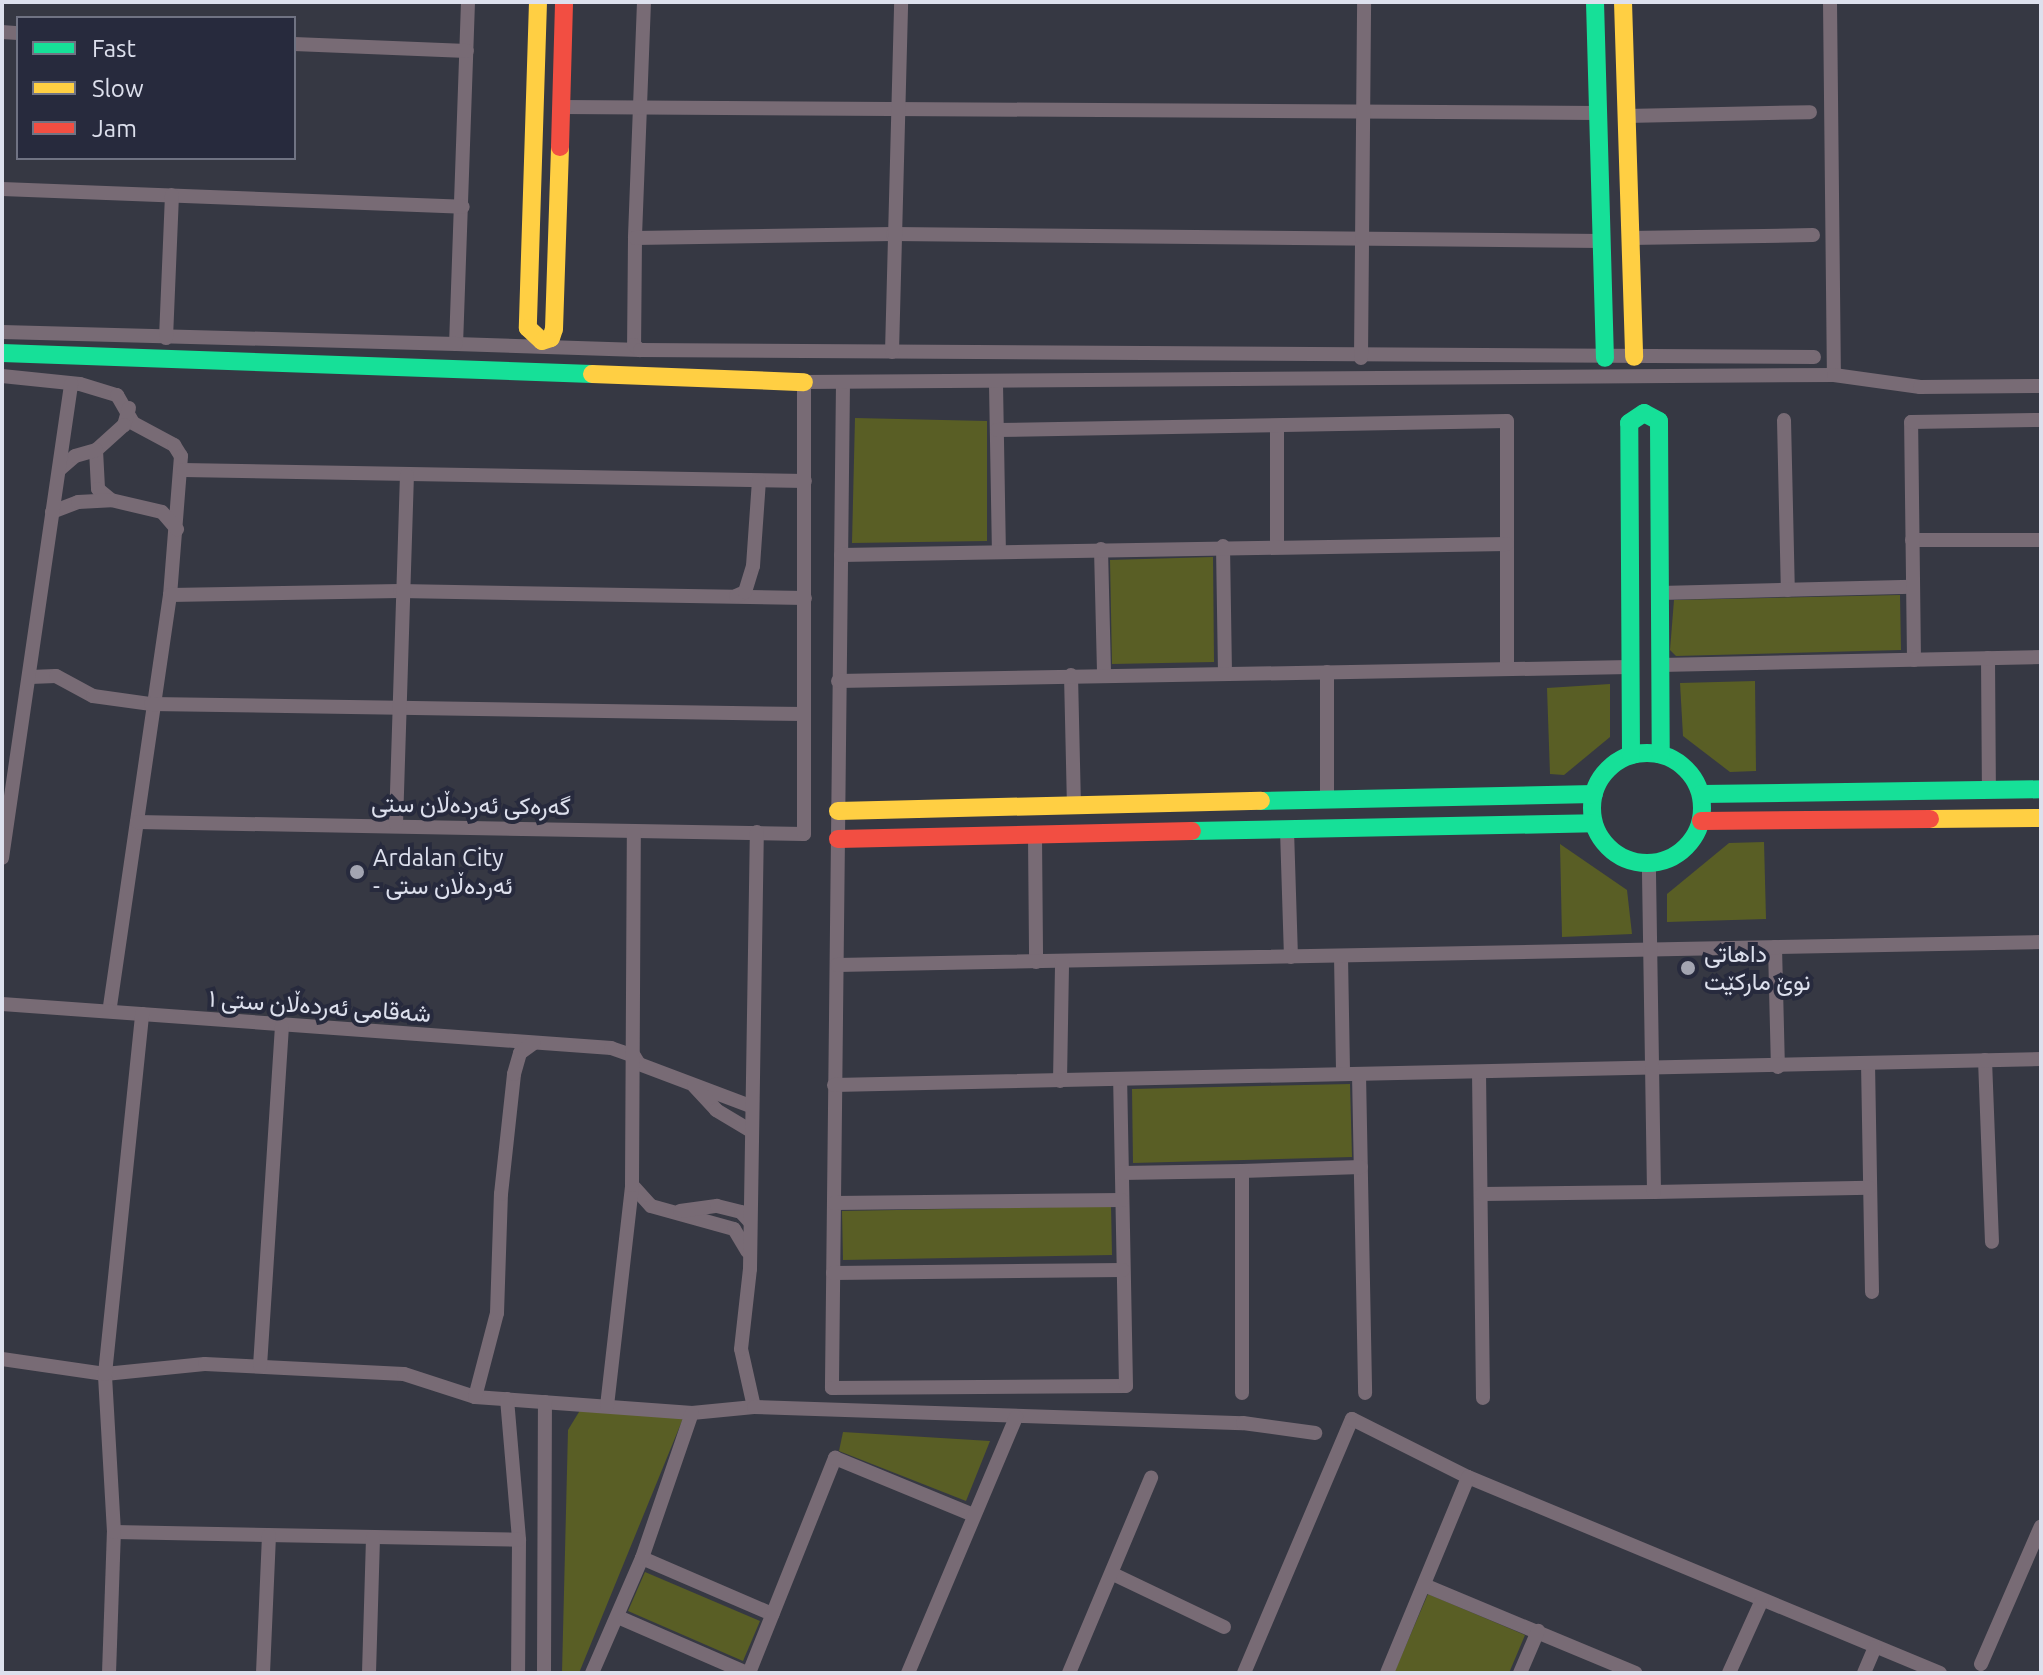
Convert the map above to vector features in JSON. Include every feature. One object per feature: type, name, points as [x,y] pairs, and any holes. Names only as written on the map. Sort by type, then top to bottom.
[{"type":"street","points":[[456,344],[468,2]]},
{"type":"street","points":[[538,2],[528,328],[530,335],[542,341],[551,338],[554,329],[564,2]]},
{"type":"street","points":[[640,350],[634,345],[635,238],[644,2]]},
{"type":"street","points":[[892,352],[901,2]]},
{"type":"street","points":[[1361,358],[1364,2]]},
{"type":"street","points":[[1595,2],[1605,358]]},
{"type":"street","points":[[1623,2],[1634,357]]},
{"type":"street","points":[[1830,2],[1834,375]]},
{"type":"street","points":[[296,44],[467,51]]},
{"type":"street","points":[[1597,56],[1624,55]]},
{"type":"street","points":[[561,107],[1598,113]]},
{"type":"street","points":[[1626,116],[1810,112]]},
{"type":"street","points":[[2,189],[463,207]]},
{"type":"street","points":[[166,338],[172,195]]},
{"type":"street","points":[[635,238],[893,234],[1601,241]]},
{"type":"street","points":[[1629,238],[1813,235]]},
{"type":"street","points":[[2,332],[640,350],[1361,358],[1814,357]]},
{"type":"street","points":[[2,353],[804,382],[996,384],[1834,375],[1920,387],[2041,386]]},
{"type":"street","points":[[2,376],[71,384],[117,395],[133,423],[174,445],[183,470],[170,595],[151,704],[109,1011]]},
{"type":"street","points":[[30,677],[56,676],[93,696],[151,704],[804,714],[804,382]]},
{"type":"street","points":[[843,382],[832,1388],[1126,1386],[1120,1080]]},
{"type":"street","points":[[2,858],[71,384]]},
{"type":"street","points":[[996,384],[999,552]]},
{"type":"street","points":[[59,470],[75,456],[96,450],[124,425],[128,410]]},
{"type":"street","points":[[1631,755],[1629,423],[1644,413],[1659,421],[1661,753]]},
{"type":"street","points":[[1784,420],[1788,590]]},
{"type":"street","points":[[1914,660],[1911,422],[2041,420]]},
{"type":"street","points":[[997,430],[1507,421],[1507,668]]},
{"type":"street","points":[[1277,427],[1277,545]]},
{"type":"street","points":[[96,450],[94,477],[111,500]]},
{"type":"street","points":[[183,470],[805,481]]},
{"type":"street","points":[[396,824],[400,591],[407,475]]},
{"type":"street","points":[[735,597],[745,592],[753,566],[759,481]]},
{"type":"street","points":[[52,512],[78,502],[111,500],[162,512],[177,529]]},
{"type":"street","points":[[1912,540],[2041,540]]},
{"type":"street","points":[[841,555],[1277,545],[1507,544]]},
{"type":"street","points":[[1223,546],[1225,673]]},
{"type":"street","points":[[1101,549],[1104,674]]},
{"type":"street","points":[[1660,593],[1912,587]]},
{"type":"street","points":[[170,595],[400,591],[805,598]]},
{"type":"street","points":[[1660,665],[2041,657]]},
{"type":"street","points":[[1988,658],[1989,790]]},
{"type":"street","points":[[838,681],[1630,667]]},
{"type":"street","points":[[1327,672],[1327,799]]},
{"type":"street","points":[[1071,675],[1074,805]]},
{"type":"street","name":"گەرەکی ئەردەڵان ستی","points":[[137,822],[396,824],[804,834],[804,714]]},
{"type":"street","points":[[1661,753],[1690,773],[1701,794],[1701,821],[1687,846],[1649,863],[1621,857],[1593,823],[1594,794],[1603,775],[1631,755],[1661,753]]},
{"type":"street","points":[[1701,794],[2041,789]]},
{"type":"street","points":[[838,811],[1594,794]]},
{"type":"street","points":[[1701,821],[2041,818]]},
{"type":"street","points":[[838,839],[1593,823]]},
{"type":"street","points":[[1287,830],[1291,957]]},
{"type":"street","points":[[607,1406],[632,1185],[634,831]]},
{"type":"street","points":[[754,1407],[741,1369],[750,1259],[750,1106],[757,832]]},
{"type":"street","points":[[1035,836],[1036,962]]},
{"type":"street","points":[[1649,863],[1654,1192]]},
{"type":"street","points":[[837,965],[2041,942]]},
{"type":"street","points":[[1775,947],[1778,1067]]},
{"type":"street","points":[[1341,956],[1361,1167],[1365,1393]]},
{"type":"street","points":[[1060,1081],[1062,962]]},
{"type":"street","name":"شەقامی ئەردەڵان ستی ١","points":[[2,1004],[282,1027],[611,1048],[634,1056],[639,1064],[750,1106]]},
{"type":"street","points":[[109,1673],[114,1532],[105,1374],[142,1014]]},
{"type":"street","points":[[260,1366],[282,1027]]},
{"type":"street","points":[[475,1397],[497,1313],[501,1194],[514,1074],[520,1053],[534,1043]]},
{"type":"street","points":[[834,1085],[2041,1059]]},
{"type":"street","points":[[1985,1060],[1992,1242]]},
{"type":"street","points":[[1868,1063],[1872,1292]]},
{"type":"street","points":[[1479,1072],[1483,1398]]},
{"type":"street","points":[[691,1083],[716,1110],[751,1131]]},
{"type":"street","points":[[1122,1173],[1361,1167]]},
{"type":"street","points":[[1242,1171],[1242,1393]]},
{"type":"street","points":[[632,1185],[651,1206],[679,1211],[734,1229],[743,1238],[750,1259]]},
{"type":"street","points":[[1482,1194],[1869,1188]]},
{"type":"street","points":[[834,1203],[1122,1200]]},
{"type":"street","points":[[679,1211],[717,1206],[741,1212],[750,1222]]},
{"type":"street","points":[[833,1273],[1123,1270]]},
{"type":"street","points":[[2,1359],[105,1374],[205,1364],[404,1374],[475,1397],[692,1413],[754,1407],[1243,1423],[1315,1433]]},
{"type":"street","points":[[507,1399],[519,1540],[518,1673]]},
{"type":"street","points":[[544,1673],[545,1402]]},
{"type":"street","points":[[592,1673],[642,1558],[692,1413]]},
{"type":"street","points":[[911,1672],[973,1515],[1016,1417]]},
{"type":"street","points":[[1244,1673],[1352,1419],[1468,1477],[1875,1647],[1905,1666],[1940,1673]]},
{"type":"street","points":[[618,1617],[748,1673],[835,1458],[973,1515]]},
{"type":"street","points":[[1387,1673],[1468,1477]]},
{"type":"street","points":[[1069,1673],[1151,1478]]},
{"type":"street","points":[[1981,1664],[2041,1526]]},
{"type":"street","points":[[114,1532],[519,1540]]},
{"type":"street","points":[[263,1673],[269,1535]]},
{"type":"street","points":[[369,1673],[373,1537]]},
{"type":"street","points":[[642,1558],[772,1614]]},
{"type":"street","points":[[1113,1574],[1224,1627]]},
{"type":"street","points":[[1424,1585],[1538,1631],[1602,1666],[1635,1673]]},
{"type":"street","points":[[1729,1673],[1762,1600]]},
{"type":"street","points":[[1520,1673],[1538,1631]]},
{"type":"street","points":[[1864,1673],[1875,1647]]},
{"type":"green space","points":[[855,418],[987,421],[987,541],[852,543]]},
{"type":"green space","points":[[1213,557],[1214,662],[1112,664],[1110,560]]},
{"type":"green space","points":[[1900,595],[1901,650],[1676,656],[1670,650],[1674,600]]},
{"type":"green space","points":[[1755,681],[1756,771],[1730,772],[1683,736],[1680,683]]},
{"type":"green space","points":[[1610,684],[1610,737],[1564,775],[1550,774],[1547,688]]},
{"type":"green space","points":[[1764,842],[1766,919],[1667,922],[1667,894],[1729,843]]},
{"type":"green space","points":[[1560,844],[1627,890],[1632,934],[1562,937]]},
{"type":"green space","points":[[1350,1084],[1352,1157],[1133,1163],[1132,1089]]},
{"type":"green space","points":[[1111,1206],[1112,1255],[843,1260],[842,1211]]},
{"type":"green space","points":[[582,1407],[686,1411],[579,1673],[562,1673],[568,1430]]},
{"type":"green space","points":[[843,1432],[990,1441],[966,1501],[839,1451]]},
{"type":"green space","points":[[645,1572],[760,1621],[743,1661],[628,1611]]},
{"type":"green space","points":[[1428,1594],[1525,1635],[1509,1673],[1394,1673]]},
{"type":"traffic: fast","points":[[1595,2],[1605,358]]},
{"type":"traffic: fast","points":[[2,353],[592,374]]},
{"type":"traffic: fast","points":[[1631,755],[1629,423],[1644,413],[1659,421],[1661,753]]},
{"type":"traffic: fast","points":[[1647,753],[1668,757],[1686,769],[1698,787],[1702,808],[1698,829],[1686,847],[1668,859],[1647,863],[1626,859],[1608,847],[1596,829],[1592,808],[1596,787],[1608,769],[1626,757],[1647,753]]},
{"type":"traffic: fast","points":[[1701,794],[2041,789]]},
{"type":"traffic: fast","points":[[1261,801],[1594,794]]},
{"type":"traffic: fast","points":[[1192,831],[1593,823]]},
{"type":"traffic: slow","points":[[538,2],[528,328],[542,341],[551,338],[554,329],[560,147]]},
{"type":"traffic: slow","points":[[1623,2],[1634,357]]},
{"type":"traffic: slow","points":[[592,374],[804,382]]},
{"type":"traffic: slow","points":[[838,811],[1261,801]]},
{"type":"traffic: slow","points":[[1930,819],[2041,818]]},
{"type":"traffic: jam","points":[[560,147],[564,2]]},
{"type":"traffic: jam","points":[[1701,821],[1930,819]]},
{"type":"traffic: jam","points":[[838,839],[1192,831]]},
{"type":"place","name":"Ardalan City - ئەردەڵان ستی","points":[[357,872]]},
{"type":"place","name":"داهاتی نوێ مارکێت","points":[[1688,968]]}]
